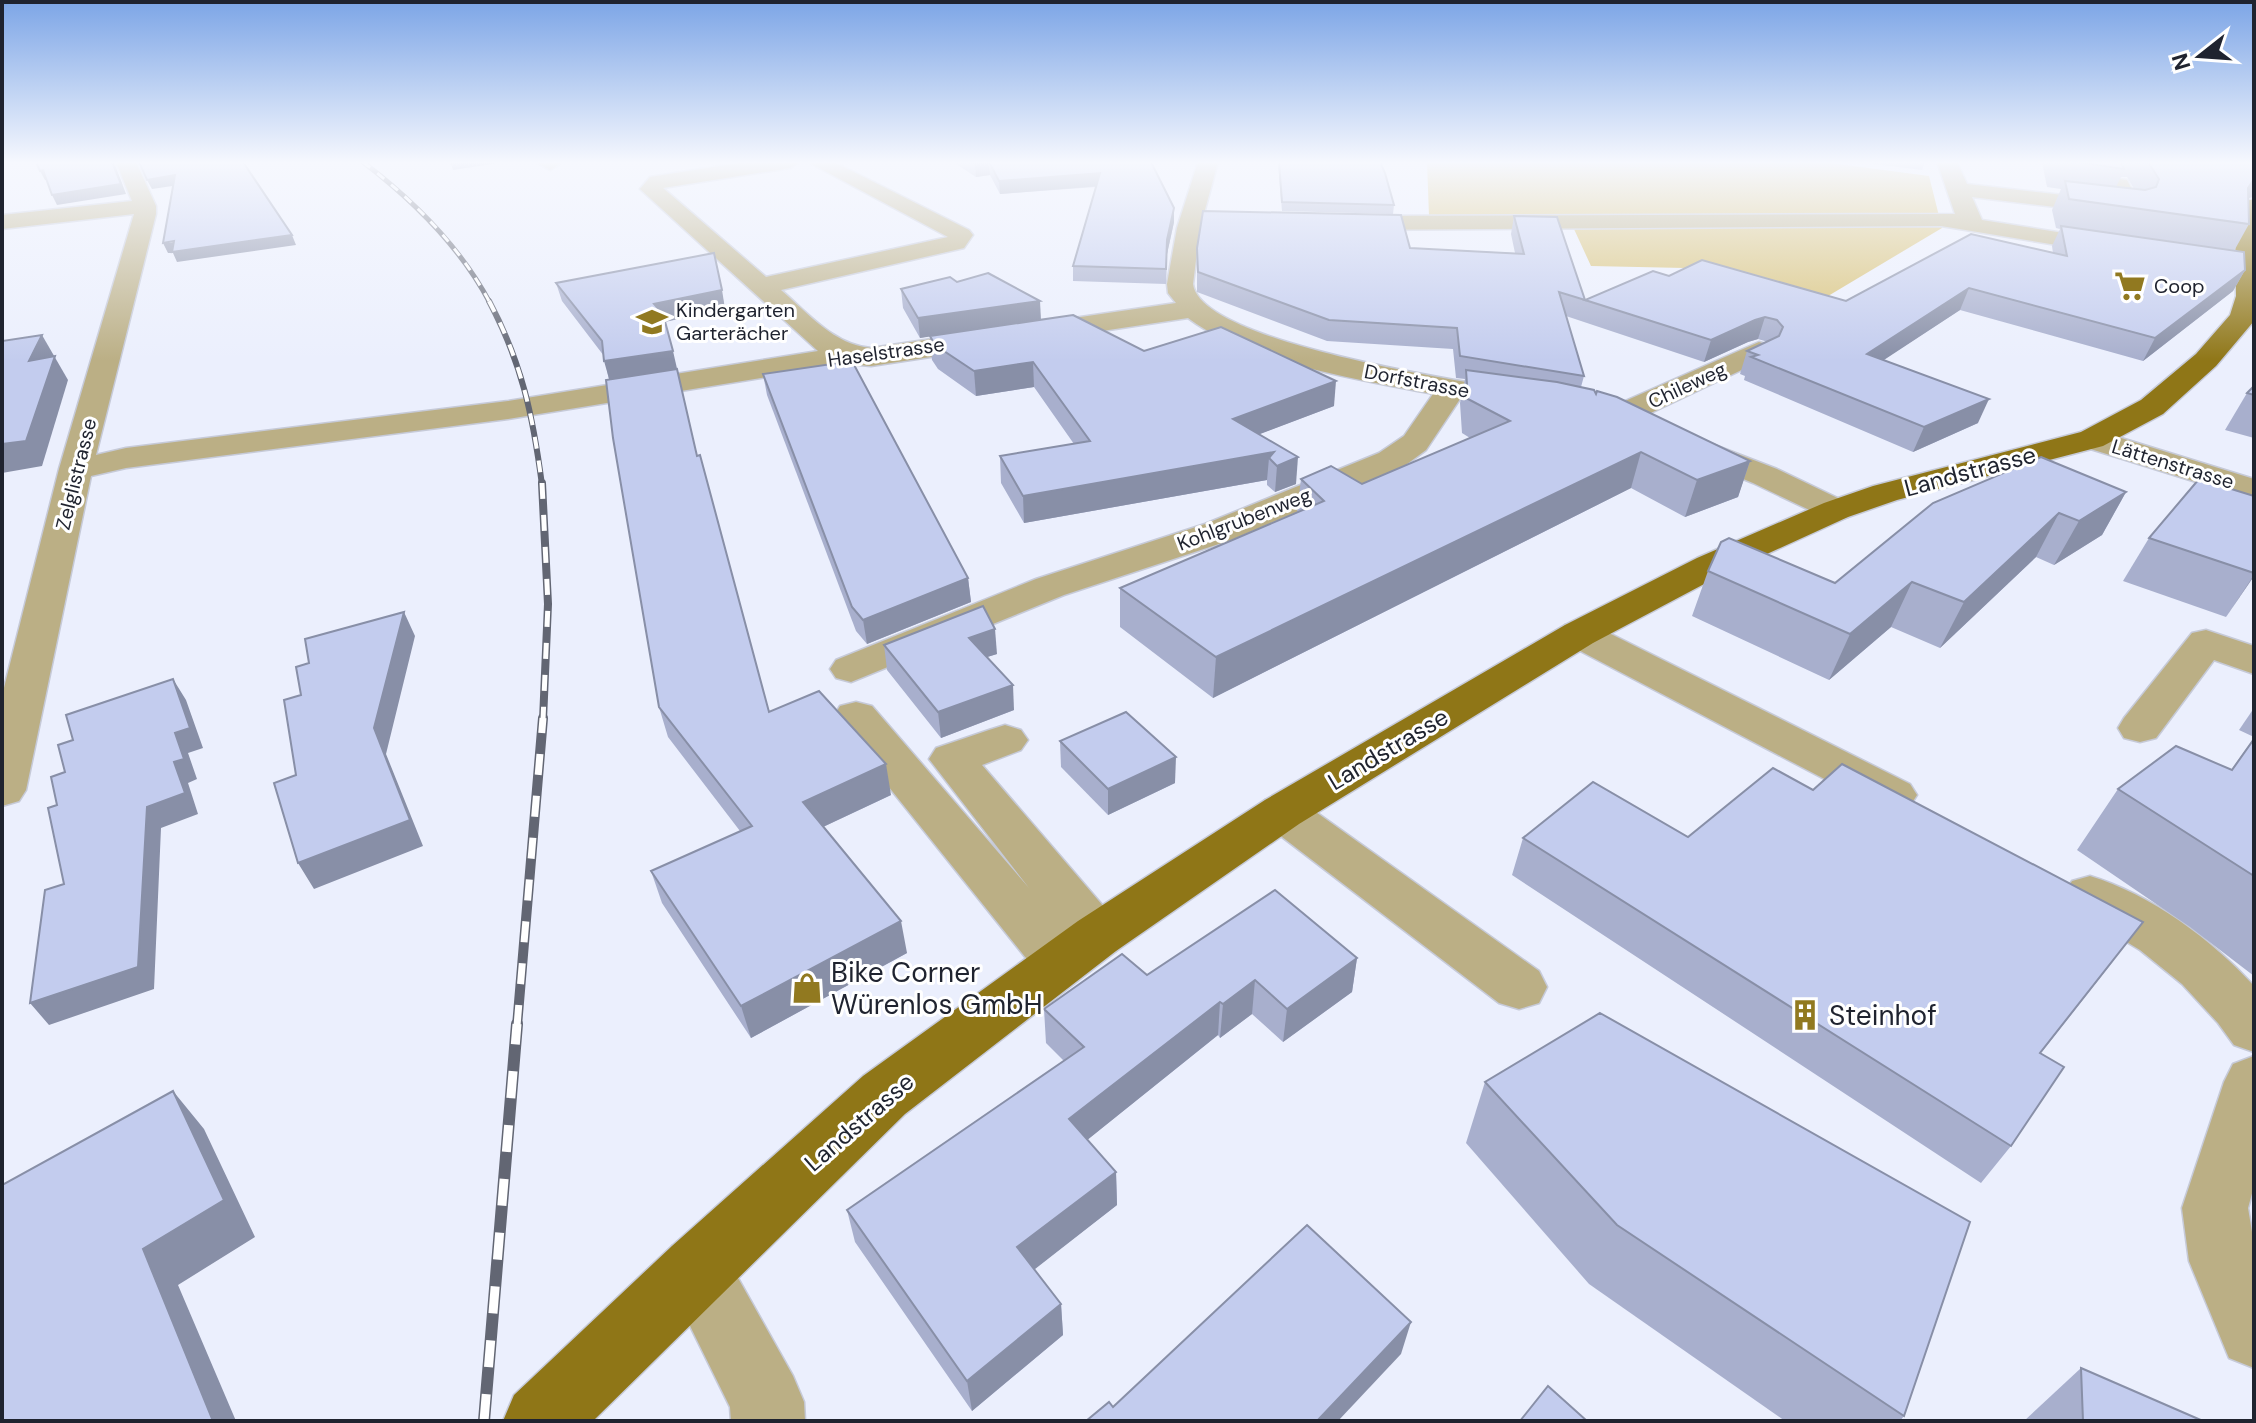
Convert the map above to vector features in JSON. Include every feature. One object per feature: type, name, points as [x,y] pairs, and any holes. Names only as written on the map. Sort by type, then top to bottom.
[{"type":"main road","name":"Landstrasse","points":[[540,1421],[696,1269],[884,1095],[1079,950],[1282,812],[1579,634],[1710,566],[1836,510],[1885,493],[2092,439],[2152,407],[2249,319],[2249,296],[2234,264],[2243,228]]},
{"type":"street","name":"Zelglistrasse","points":[[2,790],[76,469],[141,228]]},
{"type":"street","points":[[696,228],[828,345],[848,355]]},
{"type":"street","points":[[762,286],[956,243],[961,235],[948,228]]},
{"type":"street","points":[[1192,309],[1180,292],[1180,270],[1196,228]]},
{"type":"street","points":[[1992,228],[2128,250]]},
{"type":"street","name":"Haselstrasse","points":[[76,469],[126,458],[508,410],[848,355],[871,357],[1192,309]]},
{"type":"street","name":"Dorfstrasse","points":[[1192,309],[1240,335],[1280,349],[1451,389],[1551,404]]},
{"type":"street","name":"Chileweg","points":[[1759,351],[1627,412],[1603,418],[1660,435],[1765,476],[1836,510]]},
{"type":"street","name":"Kohlgrubenweg","points":[[1079,950],[853,692],[1050,587],[1218,532],[1391,460],[1415,443],[1451,389]]},
{"type":"street","name":"Lättenstrasse","points":[[2092,439],[2254,490]]},
{"type":"street","points":[[1579,634],[1928,812]]},
{"type":"street","points":[[2140,728],[2206,642],[2254,661]]},
{"type":"street","points":[[1005,740],[952,759],[1079,950]]},
{"type":"street","points":[[1282,812],[1519,987]]},
{"type":"street","points":[[2054,877],[2149,928],[2239,1005],[2254,1028]]},
{"type":"street","points":[[2254,1082],[2215,1208],[2223,1261],[2254,1333]]},
{"type":"street","points":[[696,1269],[767,1402],[768,1421]]},
{"type":"shaded area","points":[[1574,228],[1941,228],[1813,305],[1685,268],[1591,266]]},
{"type":"building","points":[[166,228],[288,228],[292,235],[172,252],[174,241],[163,243]]},
{"type":"building","points":[[1084,228],[1170,228],[1166,269],[1073,266]]},
{"type":"building","points":[[1200,228],[1405,228],[1410,248],[1524,254],[1517,228],[1561,228],[1585,300],[1559,292],[1584,376],[1460,356],[1457,328],[1329,320],[1198,272]]},
{"type":"building","points":[[2061,228],[2078,228],[2244,252],[2245,270],[2155,338],[1969,288],[1867,354],[1989,399],[1924,427],[1751,357],[1758,355],[1747,351],[1779,336],[1783,327],[1777,320],[1765,317],[1755,320],[1711,340],[1585,300],[1653,271],[1669,276],[1702,260],[1846,301],[1971,234],[2067,256]]},
{"type":"building","points":[[714,253],[722,290],[654,304],[663,314],[673,351],[604,361],[602,341],[556,283]]},
{"type":"building","points":[[988,273],[1040,301],[918,318],[901,289],[950,277],[957,282]]},
{"type":"building","points":[[1073,315],[1144,351],[1221,327],[1336,381],[1233,419],[1298,457],[1277,466],[1269,458],[1274,452],[1023,496],[1000,456],[1090,441],[1033,362],[974,371],[935,345],[930,336]]},
{"type":"building","points":[[42,335],[29,361],[55,356],[26,441],[2,444],[2,341]]},
{"type":"building","points":[[852,361],[968,578],[863,620],[852,607],[763,374]]},
{"type":"building","points":[[677,369],[697,456],[700,455],[769,712],[819,691],[886,764],[803,802],[901,921],[741,1006],[651,871],[752,826],[659,707],[613,438],[606,380]]},
{"type":"building","points":[[1466,370],[1557,382],[1617,397],[1750,461],[1697,480],[1641,452],[1216,657],[1120,588],[1324,501],[1301,479],[1331,466],[1362,484],[1510,421],[1468,399]]},
{"type":"building","points":[[2041,457],[2126,492],[2079,521],[2059,513],[1964,602],[1912,582],[1850,634],[1708,571],[1721,542],[1729,538],[1835,583],[1933,503]]},
{"type":"building","points":[[2199,479],[2254,496],[2254,573],[2149,538]]},
{"type":"building","points":[[983,606],[995,629],[969,638],[1013,685],[938,712],[884,645]]},
{"type":"building","points":[[404,612],[374,728],[410,820],[298,863],[274,783],[296,775],[284,700],[301,695],[296,667],[309,663],[305,639]]},
{"type":"building","points":[[173,679],[190,728],[175,733],[184,759],[174,762],[185,793],[147,807],[138,967],[30,1003],[45,890],[64,884],[48,808],[57,805],[51,777],[65,772],[58,745],[73,740],[66,715]]},
{"type":"building","points":[[1126,712],[1176,757],[1108,789],[1060,741]]},
{"type":"building","points":[[2254,739],[2254,876],[2118,789],[2176,746],[2232,770]]},
{"type":"building","points":[[1842,764],[2143,922],[2040,1053],[2064,1067],[2011,1146],[1523,838],[1593,782],[1688,837],[1773,768],[1813,790]]},
{"type":"building","points":[[1275,890],[1357,958],[1287,1009],[1255,980],[1223,1004],[1220,1002],[1069,1119],[1116,1172],[1017,1247],[1061,1304],[967,1381],[847,1210],[1084,1047],[1044,1009],[1122,954],[1147,975]]},
{"type":"building","points":[[1600,1013],[1970,1222],[1904,1416],[1617,1225],[1485,1082]]},
{"type":"building","points":[[173,1091],[224,1200],[143,1249],[213,1421],[2,1421],[2,1185]]},
{"type":"building","points":[[1307,1225],[1411,1322],[1317,1421],[1086,1421],[1109,1402],[1113,1407]]},
{"type":"building","points":[[2081,1368],[2203,1421],[2083,1421]]},
{"type":"building","points":[[1548,1386],[1587,1421],[1520,1421]]},
{"type":"railway","points":[[436,228],[465,262],[490,303]]},
{"type":"railway","points":[[490,303],[518,368],[535,436],[542,485]]},
{"type":"railway","points":[[542,483],[548,604],[543,720]]},
{"type":"railway","points":[[517,1026],[543,718]]},
{"type":"railway","points":[[484,1421],[517,1024]]},
{"type":"place","name":"Coop","points":[[2130,286]]},
{"type":"place","name":"Kindergarten Garterächer","points":[[652,322]]},
{"type":"place","name":"Bike Corner Würenlos GmbH","points":[[807,988]]},
{"type":"place","name":"Steinhof","points":[[1805,1015]]}]
